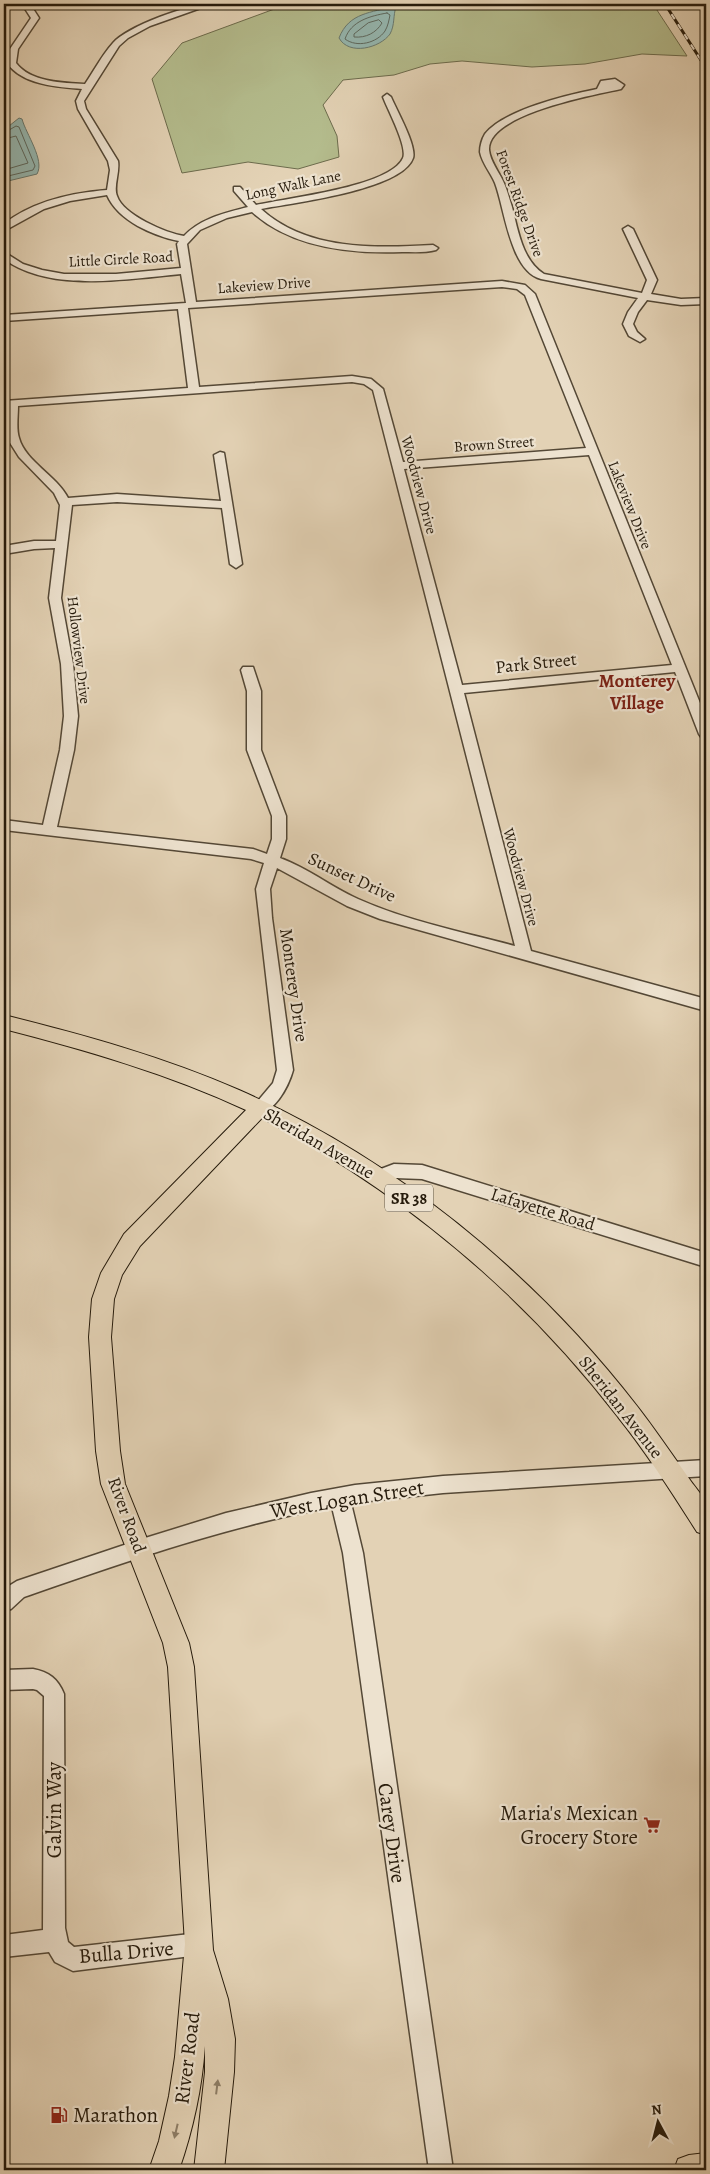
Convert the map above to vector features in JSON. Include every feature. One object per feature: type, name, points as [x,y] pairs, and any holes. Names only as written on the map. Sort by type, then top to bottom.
[{"type":"main road","name":"Sheridan Avenue","points":[[4,1022],[131,1057],[182,1075],[260,1108],[327,1144],[379,1177],[466,1243],[556,1327],[614,1394],[706,1524]]},
{"type":"main road","name":"River Road","points":[[164,2170],[174,2141],[184,2096],[190,2057],[199,1944],[180,1667],[176,1643],[113,1484],[108,1451],[100,1337],[103,1299],[112,1274],[132,1240],[260,1108]]},
{"type":"main road","name":"River Road","points":[[199,1944],[218,2019],[220,2040],[219,2070],[210,2137],[209,2170]]},
{"type":"main road","points":[[689,2170],[706,2168]]},
{"type":"street","points":[[26,4],[36,18],[12,55],[11,62],[15,68],[30,77],[42,81],[87,87]]},
{"type":"street","points":[[194,390],[181,250],[184,239],[166,235],[146,227],[118,204],[112,192],[115,168],[113,161],[81,105],[81,98],[116,44],[124,38],[139,29],[208,4]]},
{"type":"street","name":"Forest Ridge Drive","points":[[541,276],[533,273],[520,249],[502,187],[485,151],[486,142],[494,130],[515,117],[601,89]]},
{"type":"street","name":"Long Walk Lane","points":[[184,239],[208,222],[254,209],[373,183],[400,170],[408,159],[408,149],[387,97]]},
{"type":"street","points":[[237,189],[254,209],[287,232],[321,243],[365,249],[433,248]]},
{"type":"street","points":[[4,228],[20,215],[36,208],[98,193],[112,192]]},
{"type":"street","points":[[628,229],[652,280],[649,289],[631,313],[628,324],[633,334],[640,339]]},
{"type":"street","name":"Little Circle Road","points":[[4,255],[11,262],[25,269],[57,276],[82,277],[184,271]]},
{"type":"street","points":[[526,289],[541,276],[681,302],[706,301]]},
{"type":"street","name":"Lakeview Drive","points":[[4,318],[502,284],[520,286],[526,289],[530,294],[706,734]]},
{"type":"street","name":"Woodview Drive","points":[[8,403],[352,379],[368,381],[378,389],[525,955]]},
{"type":"street","points":[[8,403],[12,438],[23,456],[54,485],[65,502],[117,498],[227,505]]},
{"type":"street","name":"Brown Street","points":[[398,466],[592,451]]},
{"type":"street","points":[[220,455],[236,564]]},
{"type":"street","name":"Hollowview Drive","points":[[49,830],[64,766],[71,716],[67,664],[55,598],[66,513],[65,502]]},
{"type":"street","points":[[4,550],[62,544]]},
{"type":"street","name":"Park Street","points":[[456,690],[680,668]]},
{"type":"street","name":"Monterey Drive","points":[[248,670],[254,692],[254,750],[279,816],[279,840],[263,889],[265,918],[285,1070],[280,1085],[260,1108]]},
{"type":"street","points":[[690,695],[706,694]]},
{"type":"street","name":"Sunset Drive","points":[[4,825],[253,854],[272,860],[352,902],[385,915],[706,1005]]},
{"type":"street","name":"Lafayette Road","points":[[379,1177],[394,1171],[422,1172],[706,1260]]},
{"type":"street","name":"West Logan Street","points":[[4,1602],[17,1590],[138,1548],[266,1510],[340,1497],[454,1483],[671,1472],[706,1468]]},
{"type":"street","name":"Carey Drive","points":[[340,1497],[353,1554],[442,2170]]},
{"type":"street","name":"Galvin Way","points":[[4,1680],[28,1679],[47,1682],[54,1694],[54,1928],[56,1940]]},
{"type":"street","name":"Bulla Drive","points":[[4,1946],[56,1940],[58,1950],[64,1956],[73,1959],[199,1944]]},
{"type":"green space","points":[[288,4],[653,4],[687,56],[642,54],[585,64],[532,67],[462,61],[430,64],[394,75],[343,80],[323,105],[337,136],[339,157],[298,169],[248,162],[182,173],[152,79],[182,43]]},
{"type":"water","points":[[396,7],[392,31],[379,43],[364,48],[357,48],[344,44],[339,38],[343,29],[355,18]]},
{"type":"water","points":[[19,118],[22,119],[37,154],[39,168],[37,174],[4,182],[4,130]]},
{"type":"railway","points":[[665,4],[706,68]]},
{"type":"place","name":"Maria's Mexican Grocery Store","points":[[652,1825]]},
{"type":"place","name":"Marathon","points":[[59,2115]]},
{"type":"district","name":"Monterey Village","points":[[637,691]]}]
